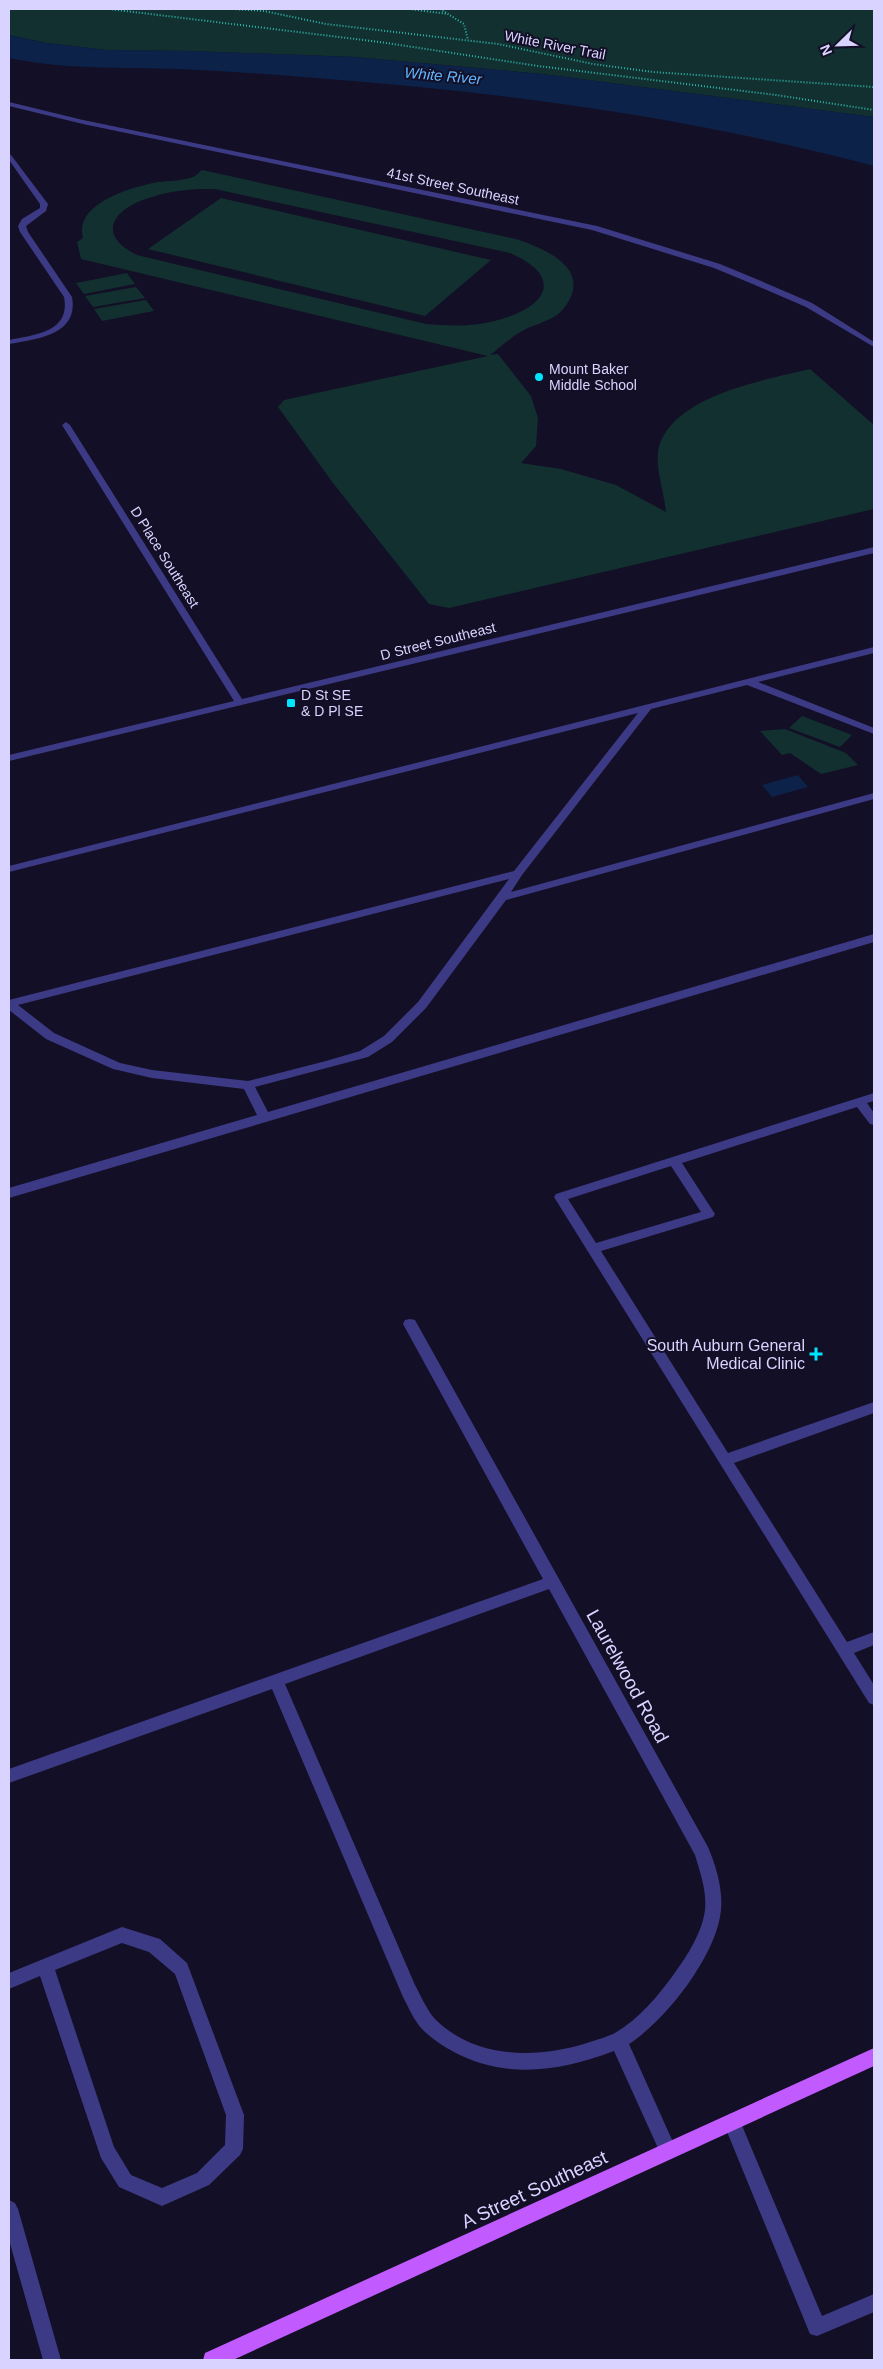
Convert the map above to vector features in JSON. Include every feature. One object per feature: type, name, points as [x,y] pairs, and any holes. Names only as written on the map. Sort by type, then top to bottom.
[{"type":"main road","name":"A Street Southeast","points":[[212,2360],[874,2057]]},
{"type":"street","name":"41st Street Southeast","points":[[9,104],[83,122],[594,228],[717,266],[758,283],[809,305],[874,345]]},
{"type":"street","points":[[9,156],[44,204],[43,209],[25,221],[22,226],[24,232],[71,304],[70,314],[58,328],[38,336],[9,342]]},
{"type":"street","name":"D Place Southeast","points":[[66,425],[240,703]]},
{"type":"street","name":"D Street Southeast","points":[[9,758],[874,550]]},
{"type":"street","points":[[9,869],[874,650]]},
{"type":"street","points":[[748,682],[874,731]]},
{"type":"street","points":[[9,1004],[50,1036],[117,1066],[152,1074],[248,1085],[354,1057],[388,1039],[422,1005],[502,898],[518,873],[648,707]]},
{"type":"street","points":[[502,898],[874,796]]},
{"type":"street","points":[[9,1004],[518,873]]},
{"type":"street","points":[[9,1193],[874,938]]},
{"type":"street","points":[[248,1085],[264,1117]]},
{"type":"street","points":[[874,1096],[560,1196],[874,1698]]},
{"type":"street","points":[[859,1101],[874,1121]]},
{"type":"street","points":[[593,1249],[709,1214],[674,1160]]},
{"type":"street","name":"Laurelwood Road","points":[[276,1680],[410,1991],[430,2026],[470,2052],[521,2064],[567,2059],[618,2040],[647,2018],[675,1987],[691,1964],[702,1942],[713,1912],[712,1884],[702,1852],[410,1324]]},
{"type":"street","points":[[725,1460],[874,1407]]},
{"type":"street","points":[[9,1776],[551,1582]]},
{"type":"street","points":[[844,1650],[874,1638]]},
{"type":"street","points":[[9,1981],[45,1966],[122,1934],[154,1945],[181,1968],[235,2114],[234,2149],[204,2179],[162,2197],[125,2181],[107,2152],[45,1966]]},
{"type":"street","points":[[618,2040],[668,2152]]},
{"type":"street","points":[[732,2122],[817,2327],[874,2303]]},
{"type":"street","points":[[9,2209],[52,2360]]},
{"type":"path","points":[[109,9],[380,42],[538,66],[776,95],[874,110]]},
{"type":"path","name":"White River Trail","points":[[233,9],[264,11],[326,24],[468,40],[532,50],[593,64],[654,72],[874,87]]},
{"type":"path","points":[[409,9],[449,14]]},
{"type":"path","points":[[440,9],[466,24],[469,31],[468,40]]},
{"type":"green space","points":[[9,9],[874,9],[874,117],[542,74],[354,57],[106,50],[46,43],[9,35]]},
{"type":"green space","points":[[202,170],[516,239],[552,255],[562,263],[570,272],[573,282],[572,294],[564,308],[550,319],[520,332],[490,355],[498,354],[531,396],[538,418],[536,446],[521,463],[561,469],[616,485],[666,512],[658,451],[660,443],[670,426],[685,412],[725,392],[770,378],[810,369],[874,425],[874,509],[449,608],[429,604],[333,483],[278,407],[284,400],[488,356],[81,259],[77,242],[83,238],[83,226],[87,215],[96,206],[107,199],[134,188],[158,182],[189,178]],"holes":[[[215,189],[510,253],[527,262],[538,272],[543,281],[543,291],[538,299],[528,307],[498,320],[480,324],[426,324],[137,255],[124,247],[116,238],[113,230],[115,222],[120,214],[139,201],[175,192]]]},
{"type":"green space","points":[[221,198],[491,260],[425,316],[148,249]]},
{"type":"green space","points":[[127,273],[135,284],[84,294],[76,283]]},
{"type":"green space","points":[[136,287],[145,298],[93,307],[85,296]]},
{"type":"green space","points":[[146,300],[154,311],[102,321],[94,309]]},
{"type":"green space","points":[[802,716],[852,735],[840,747],[789,728]]},
{"type":"green space","points":[[785,729],[846,753],[858,765],[821,774],[790,753],[782,755],[760,731]]},
{"type":"water","name":"White River","points":[[9,35],[46,43],[106,50],[354,57],[542,74],[874,117],[874,166],[740,135],[604,110],[535,100],[397,85],[273,75],[179,69],[72,66],[30,62],[9,58]]},
{"type":"water","points":[[798,775],[808,787],[772,797],[762,785]]},
{"type":"place","name":"Mount Baker Middle School","points":[[539,377]]},
{"type":"place","name":"D St SE & D Pl SE","points":[[291,703]]},
{"type":"place","name":"South Auburn General Medical Clinic","points":[[816,1354]]}]
